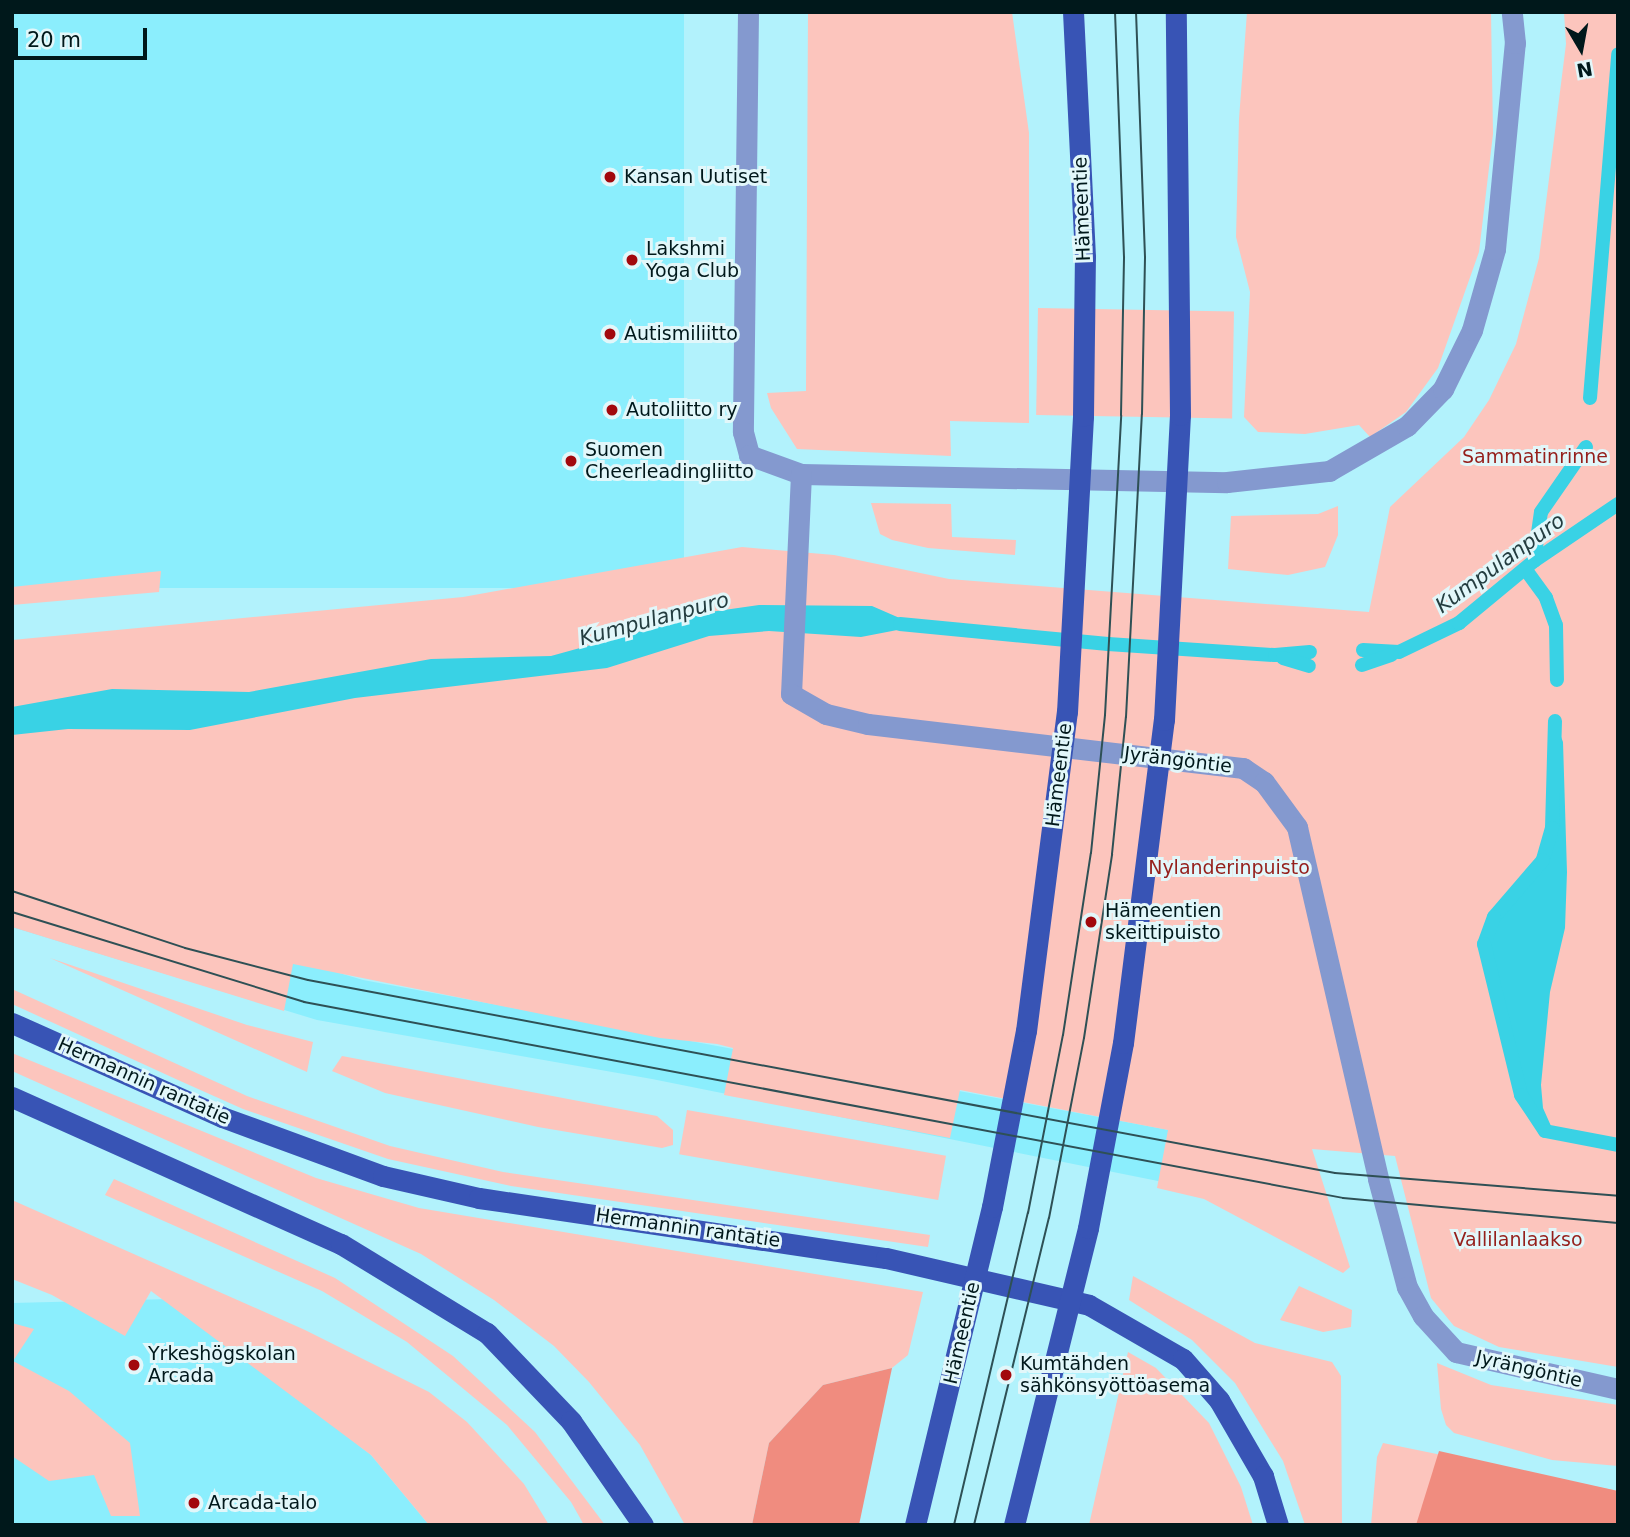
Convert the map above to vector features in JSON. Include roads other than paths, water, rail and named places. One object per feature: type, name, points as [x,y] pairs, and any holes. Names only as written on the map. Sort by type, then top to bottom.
[{"type":"main road","name":"Hämeentie","points":[[915,1525],[992,1207],[1026,1031],[1067,712],[1076,573],[1085,257],[1073,12]]},
{"type":"main road","points":[[1014,1525],[1088,1228],[1123,1043],[1149,860],[1174,581],[1180,256],[1176,12]]},
{"type":"main road","name":"Hermannin rantatie","points":[[12,1023],[222,1117],[383,1176],[479,1198],[886,1258],[1089,1304],[1183,1359],[1219,1400],[1263,1476],[1278,1525]]},
{"type":"main road","points":[[12,1097],[341,1244],[487,1334],[570,1421],[643,1525]]},
{"type":"street","points":[[748,12],[743,444],[749,455],[801,474],[1227,482],[1329,471],[1407,426],[1443,388],[1472,330],[1495,250],[1516,43],[1512,12]]},
{"type":"street","points":[[1178,39],[1188,12]]},
{"type":"street","name":"Jyrängöntie","points":[[801,474],[799,582],[791,694],[826,714],[868,724],[1243,768],[1264,782],[1297,827],[1378,1179],[1407,1287],[1423,1316],[1456,1352],[1618,1389]]},
{"type":"waterway","points":[[1590,398],[1618,54]]},
{"type":"waterway","points":[[1534,561],[1541,512],[1586,447]]},
{"type":"waterway","name":"Kumpulanpuro","points":[[1363,650],[1399,652],[1459,623],[1534,561],[1618,504]]},
{"type":"waterway","points":[[1526,570],[1546,598],[1556,625],[1557,680]]},
{"type":"waterway","name":"Kumpulanpuro","points":[[900,624],[1108,644],[1275,655],[1310,652]]},
{"type":"waterway","points":[[1362,665],[1391,655]]},
{"type":"waterway","points":[[1283,658],[1309,666]]},
{"type":"waterway","points":[[1555,721],[1552,828],[1543,860],[1494,917],[1484,944],[1521,1095],[1545,1131],[1618,1145]]},
{"type":"tram line","points":[[954,1525],[1028,1213],[1063,1035],[1091,853],[1105,715],[1121,415],[1124,257],[1115,12]]},
{"type":"tram line","points":[[974,1525],[1049,1218],[1084,1038],[1112,854],[1126,717],[1142,414],[1145,257],[1136,12]]},
{"type":"tram line","points":[[12,891],[185,948],[308,980],[1335,1173],[1618,1196]]},
{"type":"tram line","points":[[12,912],[304,1002],[1343,1198],[1618,1223]]},
{"type":"place","name":"Kansan Uutiset","points":[[610,177]]},
{"type":"place","name":"Lakshmi Yoga Club","points":[[632,260]]},
{"type":"place","name":"Autismiliitto","points":[[610,334]]},
{"type":"place","name":"Autoliitto ry","points":[[612,410]]},
{"type":"place","name":"Suomen Cheerleadingliitto","points":[[571,461]]},
{"type":"place","name":"Hämeentien skeittipuisto","points":[[1091,922]]},
{"type":"place","name":"Yrkeshögskolan Arcada","points":[[134,1365]]},
{"type":"place","name":"Kumtähden sähkönsyöttöasema","points":[[1006,1375]]},
{"type":"place","name":"Arcada-talo","points":[[194,1503]]},
{"type":"park label","name":"Sammatinrinne","points":[[1535,457]]},
{"type":"park label","name":"Nylanderinpuisto","points":[[1229,868]]},
{"type":"park label","name":"Vallilanlaakso","points":[[1518,1240]]}]
